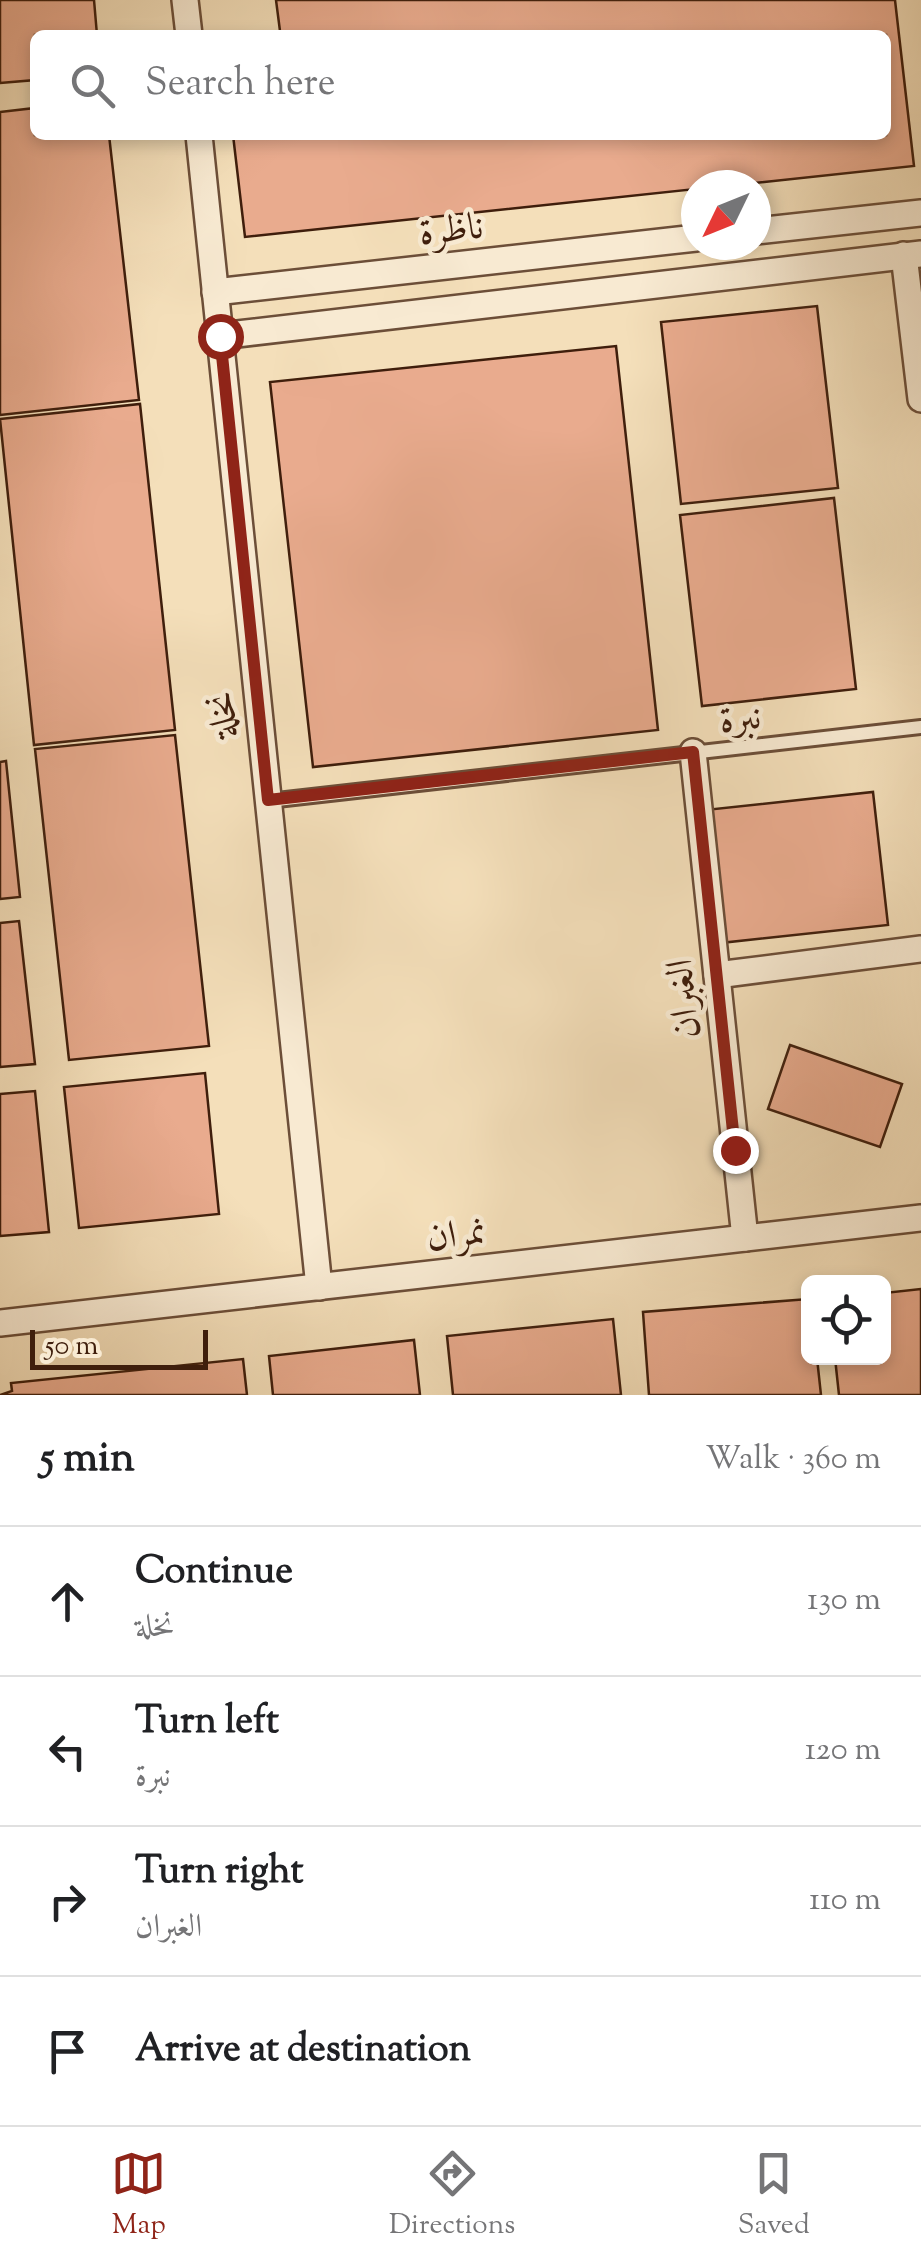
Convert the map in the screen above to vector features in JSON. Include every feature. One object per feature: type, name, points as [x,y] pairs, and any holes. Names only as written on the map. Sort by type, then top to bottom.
[{"type":"street","points":[[185,0],[188,30]]},
{"type":"street","name":"نخلة","points":[[200,140],[319,1287]]},
{"type":"street","points":[[771,229],[921,212]]},
{"type":"street","name":"ناظرة","points":[[215,292],[681,240]]},
{"type":"street","points":[[220,336],[912,255],[921,399]]},
{"type":"street","name":"الغبران","points":[[693,752],[745,1238]]},
{"type":"street","points":[[717,974],[921,949]]},
{"type":"street","name":"نمران","points":[[0,1324],[921,1218]]},
{"type":"lane","name":"نبرة","points":[[268,800],[921,726]]},
{"type":"building","points":[[0,0],[94,0],[97,30],[30,30],[30,80],[0,83]]},
{"type":"building","points":[[276,0],[895,0],[914,166],[771,181],[771,170],[681,170],[681,191],[245,237],[234,140],[891,140],[891,30],[280,30]]},
{"type":"building","points":[[30,109],[30,140],[110,140],[139,400],[0,415],[0,112]]},
{"type":"building","points":[[817,306],[838,488],[681,504],[661,322]]},
{"type":"building","points":[[616,346],[658,730],[313,767],[270,382]]},
{"type":"building","points":[[140,404],[175,730],[34,745],[0,419]]},
{"type":"building","points":[[834,498],[856,689],[702,706],[680,515]]},
{"type":"building","points":[[175,735],[209,1046],[69,1060],[35,749]]},
{"type":"building","points":[[6,761],[20,897],[0,899],[0,762]]},
{"type":"building","points":[[873,792],[888,925],[720,943],[705,810]]},
{"type":"building","points":[[19,921],[35,1064],[0,1067],[0,923]]},
{"type":"building","points":[[790,1045],[902,1084],[880,1147],[768,1109]]},
{"type":"building","points":[[205,1073],[219,1214],[79,1228],[64,1087]]},
{"type":"building","points":[[35,1091],[49,1232],[0,1236],[0,1094]]},
{"type":"building","points":[[921,1289],[921,1395],[839,1395],[836,1365],[891,1365],[891,1292]]},
{"type":"building","points":[[801,1300],[801,1365],[818,1365],[821,1395],[649,1395],[643,1312]]},
{"type":"building","points":[[613,1319],[621,1395],[453,1395],[447,1336]]},
{"type":"building","points":[[414,1340],[420,1395],[273,1395],[269,1356]]},
{"type":"building","points":[[243,1359],[247,1395],[0,1395],[12,1391],[11,1383]]},
{"type":"route","points":[[220,336],[268,800],[693,752],[735,1150]]}]
